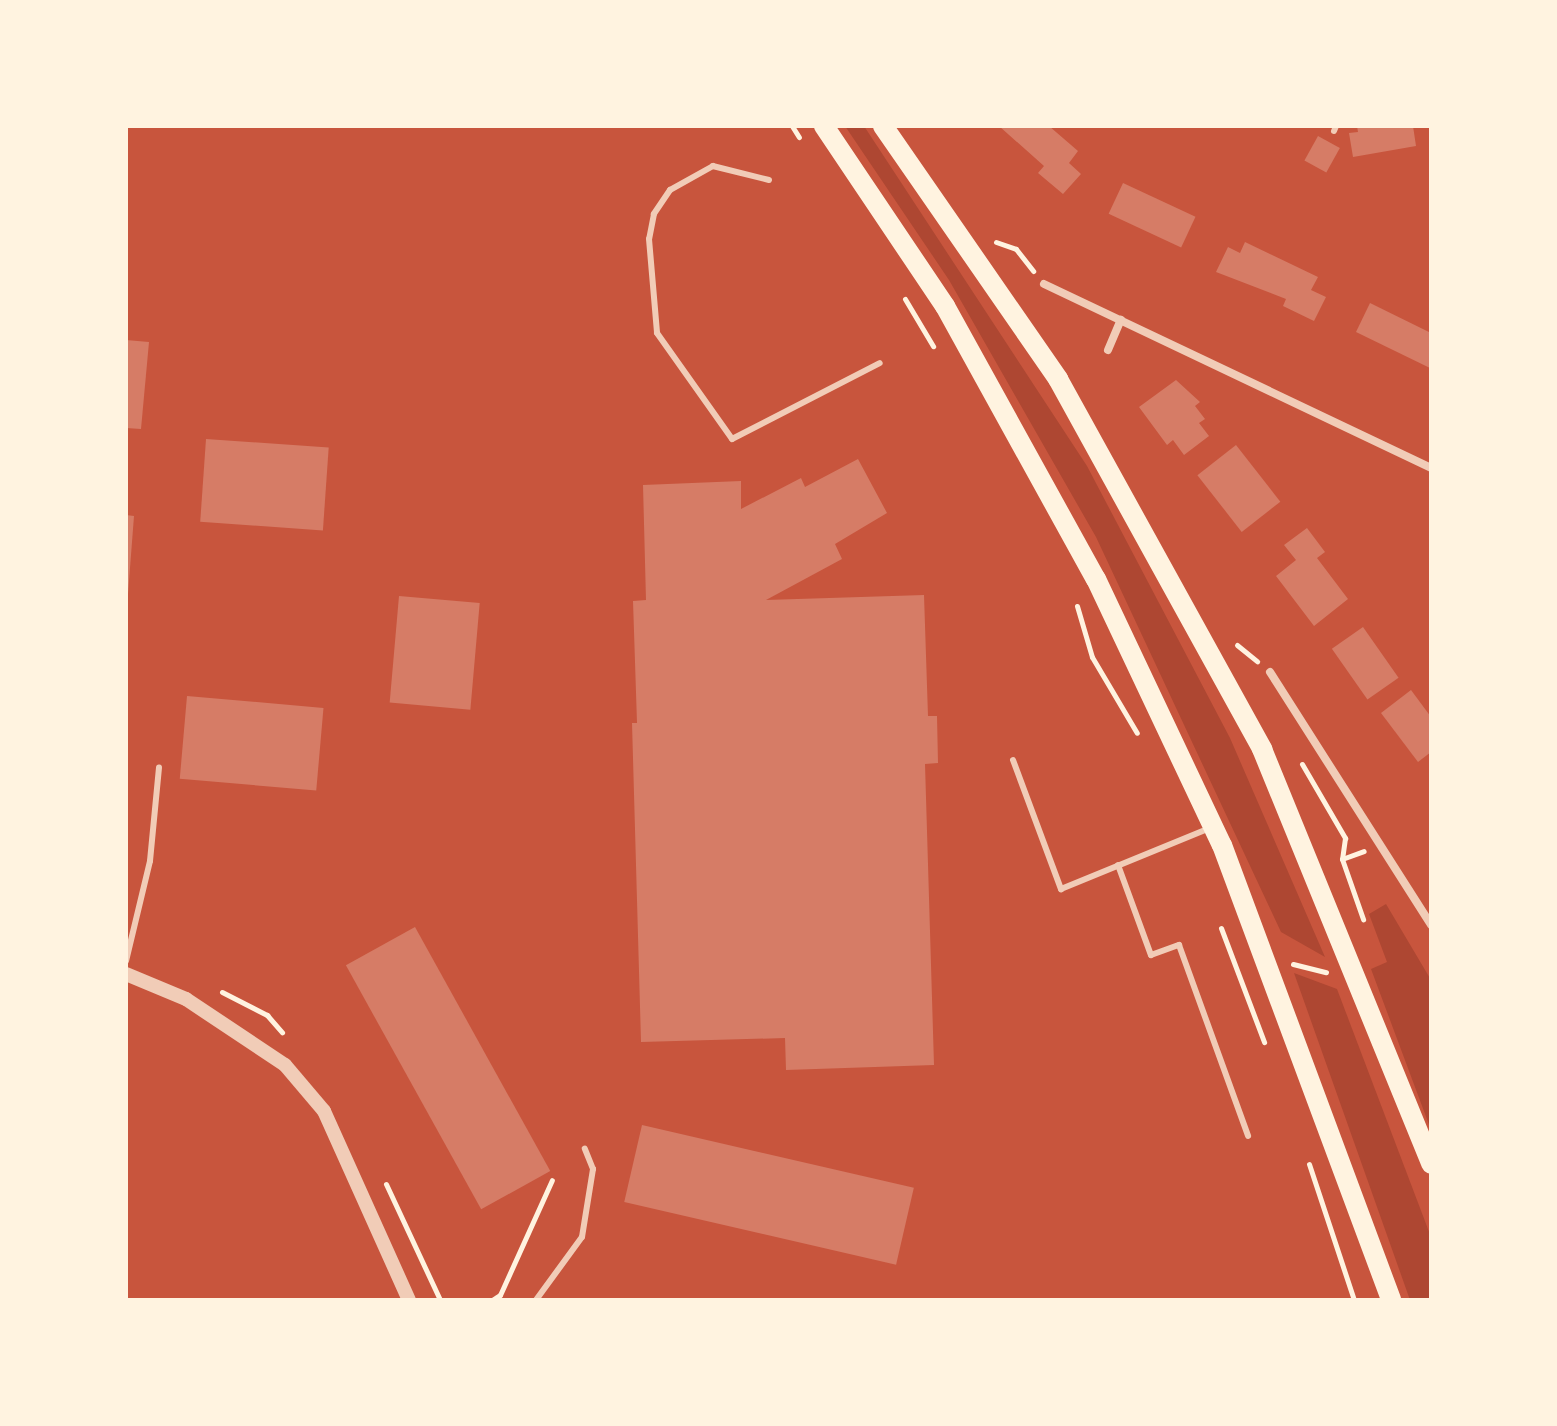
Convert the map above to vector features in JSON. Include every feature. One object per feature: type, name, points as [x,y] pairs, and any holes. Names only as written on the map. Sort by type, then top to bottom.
[{"type":"main road","points":[[824,126],[952,320],[1096,579],[1213,827],[1391,1300]]},
{"type":"main road","points":[[883,126],[1058,379],[1262,749],[1431,1164]]},
{"type":"street","points":[[1044,284],[1431,468]]},
{"type":"street","points":[[1108,350],[1121,320]]},
{"type":"street","points":[[1270,672],[1431,925]]},
{"type":"street","points":[[126,974],[186,999],[285,1065],[324,1111],[409,1300]]},
{"type":"lane","points":[[769,180],[713,166],[670,190],[654,214],[649,239],[657,333],[732,439],[880,363]]},
{"type":"lane","points":[[1013,760],[1061,889],[1213,827]]},
{"type":"lane","points":[[126,961],[139,918],[159,767]]},
{"type":"lane","points":[[1118,865],[1151,955],[1179,945],[1248,1136]]},
{"type":"lane","points":[[536,1300],[582,1237],[593,1169],[585,1149]]},
{"type":"path","points":[[792,126],[807,149]]},
{"type":"path","points":[[996,242],[1016,249],[1044,284]]},
{"type":"path","points":[[899,290],[938,354]]},
{"type":"path","points":[[1075,602],[1092,657],[1144,744]]},
{"type":"path","points":[[1229,638],[1270,672]]},
{"type":"path","points":[[1219,921],[1265,1045]]},
{"type":"path","points":[[1306,1156],[1354,1300]]},
{"type":"path","points":[[492,1300],[500,1295],[552,1180]]},
{"type":"shaded area","points":[[845,126],[864,126],[1087,466],[1230,738],[1325,957],[1281,932],[1096,537],[949,280]]},
{"type":"shaded area","points":[[1386,904],[1431,980],[1431,1130],[1371,969],[1387,962],[1369,914]]},
{"type":"shaded area","points":[[1294,973],[1337,989],[1431,1237],[1431,1300],[1410,1300]]},
{"type":"building","points":[[999,126],[1049,126],[1078,151],[1069,163],[1081,174],[1063,194],[1038,173],[1044,166]]},
{"type":"building","points":[[1357,126],[1413,126],[1416,146],[1353,157],[1349,133],[1358,132]]},
{"type":"building","points":[[1318,136],[1340,148],[1326,173],[1304,160]]},
{"type":"building","points":[[1123,183],[1196,217],[1181,248],[1109,214]]},
{"type":"building","points":[[1245,242],[1318,277],[1311,290],[1326,297],[1314,321],[1283,306],[1286,299],[1216,272],[1228,247],[1240,253]]},
{"type":"building","points":[[1370,303],[1431,333],[1430,368],[1356,332]]},
{"type":"building","points":[[126,340],[149,342],[141,429],[126,428]]},
{"type":"building","points":[[1176,380],[1200,402],[1195,406],[1205,419],[1199,423],[1209,436],[1184,455],[1173,440],[1167,445],[1139,407]]},
{"type":"building","points":[[206,439],[329,448],[323,530],[200,522]]},
{"type":"building","points":[[1236,445],[1280,502],[1242,532],[1197,475]]},
{"type":"building","points":[[858,459],[887,513],[835,544],[842,559],[766,600],[924,595],[928,716],[937,716],[938,763],[925,764],[934,1065],[786,1070],[785,1038],[641,1042],[632,723],[637,723],[633,601],[646,600],[643,485],[741,481],[741,509],[801,478],[805,487]]},
{"type":"building","points":[[126,515],[134,516],[128,594],[126,594]]},
{"type":"building","points":[[1307,528],[1325,552],[1317,558],[1348,599],[1314,626],[1276,576],[1296,560],[1284,545]]},
{"type":"building","points":[[399,596],[480,603],[470,710],[390,703]]},
{"type":"building","points":[[1363,627],[1399,678],[1367,700],[1332,649]]},
{"type":"building","points":[[1411,690],[1431,717],[1431,752],[1418,762],[1381,713]]},
{"type":"building","points":[[187,696],[323,708],[316,791],[180,779]]},
{"type":"building","points":[[415,927],[550,1171],[481,1209],[346,965]]},
{"type":"building","points":[[642,1125],[914,1188],[896,1265],[624,1202]]}]
